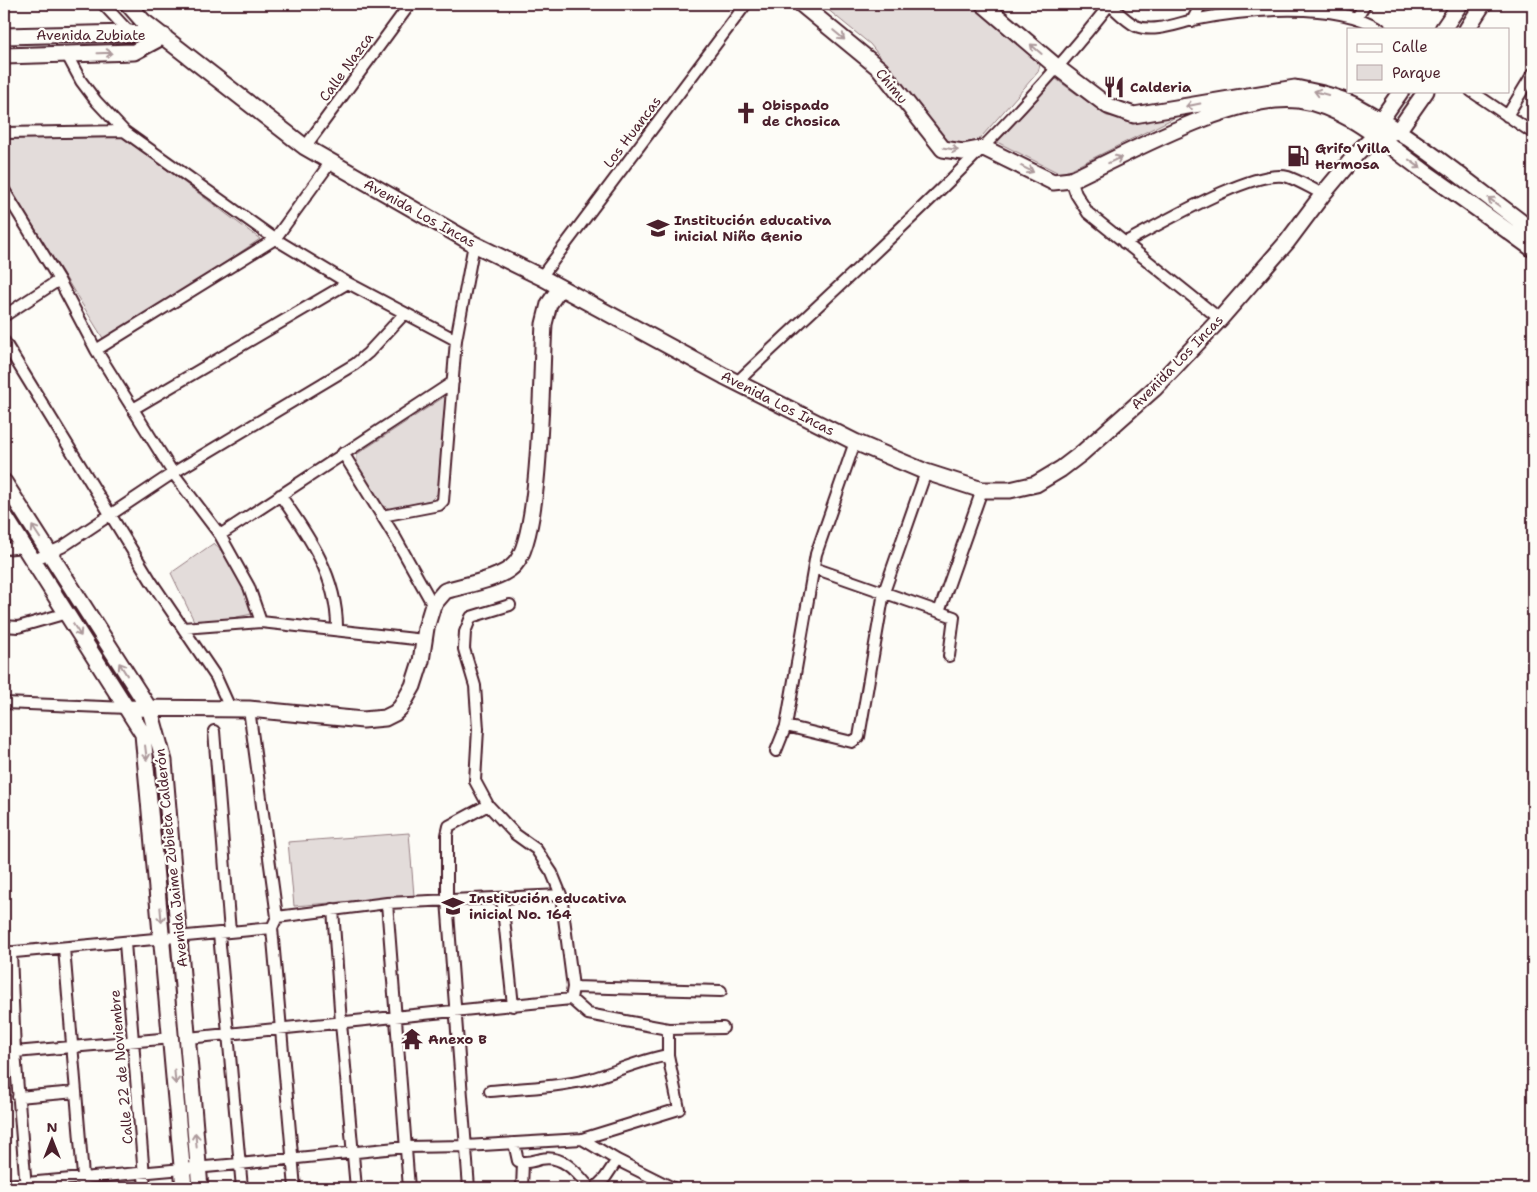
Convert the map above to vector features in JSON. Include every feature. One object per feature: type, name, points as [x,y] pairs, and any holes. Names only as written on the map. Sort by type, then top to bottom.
[{"type":"street","points":[[103,4],[130,34]]},
{"type":"street","name":"Avenida Los Incas","points":[[128,4],[143,21],[305,147],[474,244],[541,277],[737,382],[855,442],[926,472],[982,490],[1010,490],[1036,484],[1061,469],[1154,388],[1220,319],[1287,242],[1322,194],[1378,129],[1400,92]]},
{"type":"street","name":"Los Huancas","points":[[541,277],[746,4]]},
{"type":"street","name":"Chimu","points":[[802,4],[880,69],[943,149],[964,152],[984,148]]},
{"type":"street","points":[[983,4],[1058,68],[1108,106],[1125,114],[1134,115],[1164,111],[1295,88],[1322,93],[1353,104],[1378,129],[1533,249]]},
{"type":"street","points":[[737,382],[984,148],[1058,68],[1110,4],[1137,26],[1164,27],[1192,20],[1287,7],[1357,17],[1365,19],[1378,28]]},
{"type":"street","points":[[1192,20],[1201,4]]},
{"type":"street","points":[[1357,17],[1365,4]]},
{"type":"street","points":[[1444,28],[1460,4]]},
{"type":"street","points":[[1469,28],[1484,4]]},
{"type":"street","name":"Calle Nazca","points":[[305,147],[407,6]]},
{"type":"street","name":"Avenida Zubiate","points":[[4,36],[130,34],[164,36]]},
{"type":"street","name":"Avenida Zubiate","points":[[4,56],[134,52],[164,36]]},
{"type":"street","points":[[67,55],[81,81],[96,101],[124,131],[275,239],[348,283],[456,340]]},
{"type":"street","points":[[1507,116],[1533,73]]},
{"type":"street","points":[[1398,131],[1425,92]]},
{"type":"street","points":[[1473,92],[1533,133]]},
{"type":"street","points":[[984,148],[1053,182],[1071,180],[1182,128],[1225,111],[1260,103],[1297,100],[1336,111],[1378,129],[1398,131],[1533,231]]},
{"type":"street","points":[[4,133],[124,131]]},
{"type":"street","points":[[96,350],[275,239],[330,162]]},
{"type":"street","points":[[1124,243],[1234,187],[1262,178],[1288,177],[1322,194]]},
{"type":"street","points":[[1071,180],[1076,194],[1088,214],[1220,319]]},
{"type":"street","points":[[4,190],[59,280],[96,350],[173,472],[220,535],[249,587],[261,622]]},
{"type":"street","points":[[382,516],[439,505],[443,501],[456,340],[474,244]]},
{"type":"street","points":[[4,316],[59,280]]},
{"type":"street","points":[[133,408],[348,283]]},
{"type":"street","points":[[4,703],[150,710],[230,708],[363,720],[385,718],[395,713],[413,686],[422,660],[424,640],[433,606],[445,591],[505,573],[516,564],[528,540],[536,488],[544,324],[549,304],[560,288]]},
{"type":"street","points":[[32,561],[50,553],[173,472],[355,364],[368,353],[405,313]]},
{"type":"street","points":[[4,341],[111,514],[216,677],[230,708]]},
{"type":"street","points":[[220,535],[453,382]]},
{"type":"street","points":[[776,751],[786,726],[816,554],[855,442]]},
{"type":"street","points":[[344,453],[433,606]]},
{"type":"street","points":[[786,726],[852,742],[859,737],[884,592],[926,472]]},
{"type":"street","name":"Avenida Jaime Zubieta Calderón","points":[[4,482],[150,710],[164,761],[200,1188]]},
{"type":"street","points":[[939,612],[982,490]]},
{"type":"street","points":[[280,495],[306,532],[324,566],[333,591],[337,614],[337,630]]},
{"type":"street","name":"Avenida Jaime Zubieta Calderón","points":[[4,515],[143,734],[172,1038],[184,1188]]},
{"type":"street","points":[[4,549],[24,547]]},
{"type":"street","points":[[814,568],[954,617],[949,656]]},
{"type":"street","points":[[510,605],[471,617],[465,632],[464,649],[476,695],[478,729],[475,781],[488,805],[514,834],[536,849],[552,874],[561,895],[573,987],[571,1000]]},
{"type":"street","points":[[4,626],[18,627],[67,613]]},
{"type":"street","points":[[183,628],[261,622],[424,640]]},
{"type":"street","points":[[249,709],[277,917],[272,928],[295,1188]]},
{"type":"street","points":[[214,731],[230,932]]},
{"type":"street","points":[[469,1188],[447,900],[447,835],[449,826],[488,805]]},
{"type":"street","points":[[277,917],[387,903],[561,895]]},
{"type":"street","points":[[502,899],[512,1006]]},
{"type":"street","points":[[387,903],[409,1188]]},
{"type":"street","points":[[333,909],[356,1188]]},
{"type":"street","points":[[25,1186],[18,1097],[9,1052],[8,953],[272,928]]},
{"type":"street","points":[[219,934],[242,1188]]},
{"type":"street","name":"Calle 22 de Noviembre","points":[[125,943],[145,1188]]},
{"type":"street","points":[[64,948],[84,1188]]},
{"type":"street","points":[[573,987],[721,991]]},
{"type":"street","points":[[188,1038],[571,1000],[588,1014],[668,1029],[723,1028]]},
{"type":"street","points":[[4,1184],[25,1186],[83,1177],[406,1147],[466,1146],[582,1139],[679,1109],[668,1055],[668,1029]]},
{"type":"street","points":[[9,1052],[172,1038]]},
{"type":"street","points":[[490,1090],[564,1085],[592,1078],[647,1059],[668,1055]]},
{"type":"street","points":[[18,1097],[76,1092]]},
{"type":"street","points":[[582,1139],[617,1160],[673,1188]]},
{"type":"street","points":[[514,1143],[515,1156],[518,1161],[523,1163],[546,1158],[561,1161],[574,1169],[590,1188]]},
{"type":"street","points":[[595,1188],[605,1178],[617,1160]]},
{"type":"street","points":[[523,1163],[522,1185],[531,1188]]},
{"type":"green space","points":[[821,4],[979,4],[1037,58],[1040,65],[1038,72],[976,143],[964,146],[952,143],[945,139],[870,44]]},
{"type":"green space","points":[[1056,79],[1107,116],[1121,118],[1182,114],[1061,174],[997,142]]},
{"type":"green space","points":[[123,137],[260,239],[106,343],[4,178],[4,139]]},
{"type":"green space","points":[[447,395],[440,491],[431,500],[390,509],[383,505],[357,467],[357,454]]},
{"type":"green space","points":[[214,543],[227,558],[237,575],[253,610],[252,614],[196,625],[171,573]]},
{"type":"green space","points":[[409,833],[414,896],[294,906],[288,842]]},
{"type":"place","name":"Calderia","points":[[1114,87]]},
{"type":"place","name":"Obispado de Chosica","points":[[746,113]]},
{"type":"place","name":"Grifo Villa Hermosa","points":[[1298,156]]},
{"type":"place","name":"Institución educativa inicial Niño Genio","points":[[658,228]]},
{"type":"place","name":"Institución educativa inicial No. 164","points":[[453,906]]},
{"type":"place","name":"Anexo B","points":[[412,1039]]}]
